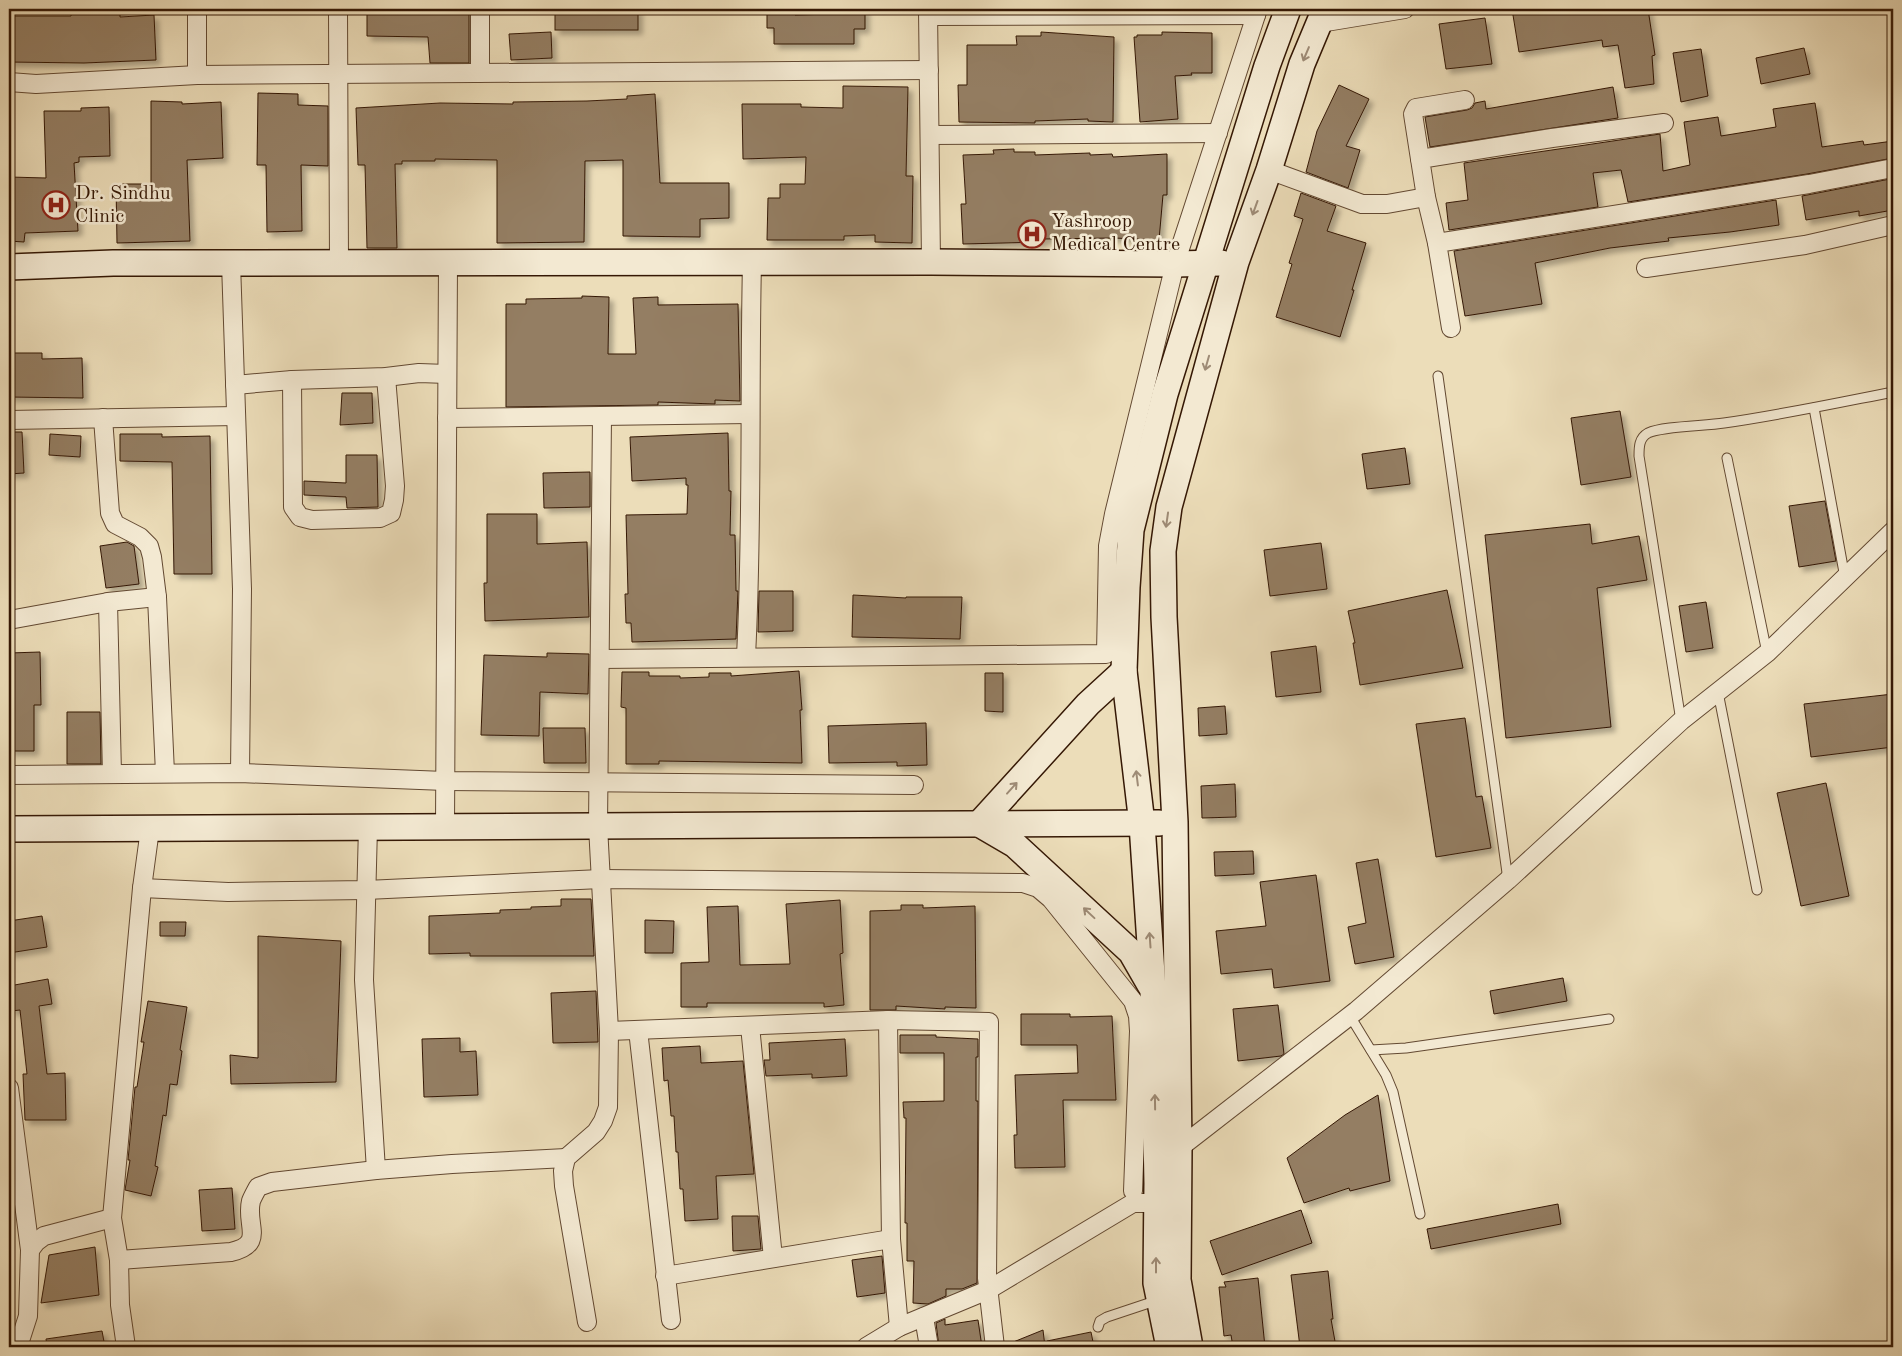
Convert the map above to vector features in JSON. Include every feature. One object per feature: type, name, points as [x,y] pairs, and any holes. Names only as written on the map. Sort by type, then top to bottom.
[{"type":"main road","points":[[1190,1347],[1167,1203],[1157,1165],[1153,989],[1142,824],[1124,671],[1131,530],[1165,394],[1267,66],[1288,9]]},
{"type":"main road","points":[[1169,1347],[1156,1283],[1167,1203],[1179,1148],[1175,822],[1164,617],[1163,551],[1169,507],[1236,262],[1269,170],[1302,64],[1322,16]]},
{"type":"main road","points":[[9,267],[113,263],[931,262],[1205,264],[1236,262]]},
{"type":"main road","points":[[979,824],[1088,704],[1124,671]]},
{"type":"main road","points":[[9,829],[1142,824],[1175,822]]},
{"type":"main road","points":[[979,824],[1015,845],[1131,952],[1153,989]]},
{"type":"street","points":[[196,9],[198,75]]},
{"type":"street","points":[[338,9],[339,263]]},
{"type":"street","points":[[480,9],[480,73]]},
{"type":"street","points":[[1322,16],[1405,9]]},
{"type":"street","points":[[600,659],[746,656],[1106,654],[1108,546],[1114,514],[1175,264],[1257,12],[928,12],[931,262]]},
{"type":"street","points":[[9,82],[36,84],[198,75],[929,70]]},
{"type":"street","points":[[1451,328],[1438,243],[1426,197],[1413,114],[1416,108],[1464,100]]},
{"type":"street","points":[[1420,160],[1552,138],[1664,123]]},
{"type":"street","points":[[930,135],[1218,133]]},
{"type":"street","points":[[1438,243],[1893,168]]},
{"type":"street","points":[[1269,170],[1362,204],[1386,204],[1426,197]]},
{"type":"street","points":[[1646,268],[1805,245],[1893,225]]},
{"type":"street","points":[[746,656],[750,578],[749,414],[752,262]]},
{"type":"street","points":[[231,263],[242,589],[240,773]]},
{"type":"street","points":[[445,826],[448,263]]},
{"type":"street","points":[[236,385],[292,380],[386,378],[419,373],[447,374]]},
{"type":"street","points":[[292,380],[293,508],[300,517],[312,520],[380,518],[391,513],[395,486],[386,378]]},
{"type":"street","points":[[447,418],[749,414]]},
{"type":"street","points":[[9,420],[236,416]]},
{"type":"street","points":[[119,1260],[231,1252],[243,1249],[252,1238],[251,1202],[258,1187],[272,1182],[376,1170],[566,1158],[596,1132],[603,1121],[608,1108],[609,1031],[598,826],[602,416]]},
{"type":"street","points":[[103,418],[110,513],[115,524],[140,537],[149,546],[152,557],[157,597],[165,773]]},
{"type":"street","points":[[1157,1165],[1350,1016],[1508,880],[1681,721],[1767,653],[1893,531]]},
{"type":"street","points":[[9,620],[108,602],[157,597]]},
{"type":"street","points":[[108,602],[112,774]]},
{"type":"street","points":[[9,775],[240,773],[445,781],[599,784],[914,785]]},
{"type":"street","points":[[368,827],[364,980],[376,1170]]},
{"type":"street","points":[[126,1347],[120,1305],[119,1260],[112,1218],[142,888],[150,829]]},
{"type":"street","points":[[142,888],[228,892],[366,890],[601,879],[1023,883],[1038,888],[1051,900],[1133,1001],[1138,1016],[1139,1031],[1133,1191]]},
{"type":"street","points":[[609,1031],[888,1020],[989,1022],[988,1290],[995,1347]]},
{"type":"street","points":[[888,1020],[891,1239],[899,1327]]},
{"type":"street","points":[[750,1026],[773,1258]]},
{"type":"street","points":[[638,1030],[671,1320]]},
{"type":"street","points":[[9,1088],[30,1250],[28,1316],[18,1347]]},
{"type":"street","points":[[566,1158],[564,1186],[587,1322]]},
{"type":"street","points":[[866,1347],[899,1327],[988,1290],[1133,1203],[1167,1203]]},
{"type":"street","points":[[30,1250],[44,1236],[112,1218]]},
{"type":"street","points":[[665,1276],[891,1239]]},
{"type":"street","points":[[924,1317],[929,1347]]},
{"type":"lane","points":[[1438,376],[1508,880]]},
{"type":"lane","points":[[1681,721],[1639,456],[1639,444],[1643,436],[1656,431],[1724,423],[1893,392]]},
{"type":"lane","points":[[1814,408],[1845,578]]},
{"type":"lane","points":[[1727,458],[1767,653]]},
{"type":"lane","points":[[1718,691],[1757,890]]},
{"type":"lane","points":[[1350,1016],[1386,1075],[1393,1092],[1420,1214]]},
{"type":"lane","points":[[1371,1050],[1406,1048],[1609,1019]]},
{"type":"lane","points":[[1098,1327],[1100,1321],[1107,1317],[1160,1300]]},
{"type":"building","points":[[71,9],[120,9],[120,17],[154,15],[156,60],[84,63],[9,62],[9,16],[71,16]]},
{"type":"building","points":[[370,9],[469,9],[469,63],[430,63],[428,37],[367,36],[367,14],[370,14]]},
{"type":"building","points":[[555,9],[638,9],[638,30],[555,30]]},
{"type":"building","points":[[767,9],[794,9],[795,15],[833,14],[833,9],[865,9],[865,29],[854,29],[854,44],[774,44],[774,28],[767,28]]},
{"type":"building","points":[[1512,9],[1648,9],[1655,55],[1652,56],[1654,84],[1625,88],[1618,45],[1603,47],[1602,40],[1519,52]]},
{"type":"building","points":[[1485,18],[1492,64],[1446,69],[1439,24]]},
{"type":"building","points":[[551,32],[552,58],[511,60],[509,34]]},
{"type":"building","points":[[1041,32],[1114,37],[1113,122],[1088,121],[1088,119],[1035,121],[1035,123],[959,122],[958,85],[967,85],[967,45],[1017,45],[1016,36],[1041,36]]},
{"type":"building","points":[[1162,32],[1212,33],[1212,73],[1191,73],[1192,75],[1175,76],[1178,119],[1140,122],[1134,37],[1137,37],[1137,35],[1162,35]]},
{"type":"building","points":[[1804,48],[1810,74],[1761,84],[1756,58]]},
{"type":"building","points":[[1701,49],[1708,96],[1681,102],[1673,53]]},
{"type":"building","points":[[1339,85],[1369,99],[1346,146],[1360,150],[1348,188],[1306,172],[1317,131]]},
{"type":"building","points":[[843,86],[908,87],[906,176],[913,176],[912,243],[875,242],[875,235],[844,236],[844,240],[767,240],[768,198],[780,198],[780,184],[805,184],[806,157],[743,159],[742,104],[801,104],[801,107],[843,108]]},
{"type":"building","points":[[1613,87],[1618,118],[1430,147],[1425,117],[1467,110],[1472,108],[1475,103],[1485,101],[1486,109]]},
{"type":"building","points":[[258,93],[298,94],[298,105],[328,106],[328,166],[301,165],[302,231],[267,232],[266,165],[257,165]]},
{"type":"building","points":[[655,94],[660,183],[729,183],[729,218],[700,219],[700,237],[623,236],[623,160],[585,161],[584,242],[497,243],[497,160],[435,159],[435,161],[402,161],[402,164],[395,164],[397,248],[367,248],[365,165],[358,165],[356,108],[440,103],[513,104],[513,102],[587,101],[627,99],[627,96]]},
{"type":"building","points":[[151,101],[182,102],[182,104],[221,102],[223,158],[187,160],[190,241],[117,243],[116,184],[151,184]]},
{"type":"building","points":[[1815,103],[1822,147],[1863,141],[1864,145],[1893,141],[1893,158],[1807,174],[1628,202],[1621,170],[1593,173],[1598,207],[1449,230],[1446,203],[1468,200],[1464,163],[1660,134],[1663,171],[1690,165],[1684,122],[1718,117],[1721,136],[1776,127],[1773,109]]},
{"type":"building","points":[[109,107],[110,156],[79,157],[79,162],[74,163],[78,231],[25,233],[24,242],[9,241],[9,177],[46,178],[44,111],[81,111],[81,108]]},
{"type":"building","points":[[1014,149],[1014,152],[1035,152],[1035,155],[1090,153],[1090,155],[1112,154],[1113,157],[1167,154],[1167,195],[1163,195],[1159,240],[1114,238],[1043,239],[1043,242],[963,244],[961,204],[966,204],[963,155],[994,154],[993,150]]},
{"type":"building","points":[[1890,179],[1893,210],[1859,216],[1859,211],[1806,220],[1802,196]]},
{"type":"building","points":[[1301,193],[1336,206],[1327,231],[1366,243],[1340,337],[1276,317],[1292,264],[1289,263],[1303,219],[1294,216]]},
{"type":"building","points":[[1776,200],[1779,225],[1668,238],[1669,241],[1610,248],[1535,263],[1542,304],[1465,316],[1454,251]]},
{"type":"building","points":[[582,296],[609,297],[608,354],[636,354],[633,298],[658,297],[658,305],[738,304],[740,401],[715,400],[715,404],[658,402],[658,405],[506,407],[506,304],[526,304],[526,299],[582,298]]},
{"type":"building","points":[[9,353],[42,353],[42,359],[82,358],[83,398],[9,397]]},
{"type":"building","points":[[342,393],[372,393],[373,423],[340,425]]},
{"type":"building","points":[[1620,411],[1631,477],[1581,485],[1571,418]]},
{"type":"building","points":[[9,432],[22,432],[24,473],[9,474]]},
{"type":"building","points":[[728,433],[729,491],[731,491],[730,535],[735,535],[736,591],[738,591],[736,639],[632,642],[631,623],[626,623],[625,594],[628,594],[626,515],[687,514],[688,485],[686,485],[686,478],[632,481],[630,437]]},
{"type":"building","points":[[50,434],[81,436],[80,457],[49,455]]},
{"type":"building","points":[[120,434],[162,434],[162,437],[210,436],[212,574],[174,574],[172,462],[120,461]]},
{"type":"building","points":[[1405,448],[1410,484],[1367,489],[1362,454]]},
{"type":"building","points":[[346,455],[377,455],[378,507],[347,508],[346,497],[304,495],[304,481],[346,483]]},
{"type":"building","points":[[590,472],[590,507],[544,508],[543,473]]},
{"type":"building","points":[[1825,501],[1836,561],[1799,567],[1789,506]]},
{"type":"building","points":[[487,514],[537,514],[537,544],[587,542],[589,617],[485,621],[484,583],[487,583]]},
{"type":"building","points":[[1590,524],[1592,544],[1639,536],[1647,580],[1597,588],[1611,727],[1506,738],[1485,535]]},
{"type":"building","points":[[127,542],[134,546],[139,584],[106,588],[100,546]]},
{"type":"building","points":[[1321,543],[1327,589],[1270,596],[1264,550]]},
{"type":"building","points":[[1447,590],[1463,668],[1360,685],[1353,643],[1355,643],[1348,611]]},
{"type":"building","points":[[759,591],[793,591],[793,631],[758,632]]},
{"type":"building","points":[[853,595],[906,598],[962,597],[960,639],[852,637]]},
{"type":"building","points":[[1706,602],[1713,648],[1686,652],[1679,606]]},
{"type":"building","points":[[1316,646],[1321,692],[1276,697],[1271,652]]},
{"type":"building","points":[[40,652],[41,705],[34,705],[34,751],[9,751],[9,653]]},
{"type":"building","points":[[547,653],[589,654],[588,694],[540,692],[539,736],[481,735],[484,655],[547,657]]},
{"type":"building","points":[[799,671],[802,710],[800,710],[802,763],[659,761],[659,764],[626,764],[626,708],[621,707],[622,672],[649,672],[649,676],[680,676],[680,678],[709,677],[709,673],[731,673],[731,676]]},
{"type":"building","points":[[985,673],[1003,673],[1003,712],[985,711]]},
{"type":"building","points":[[1893,694],[1893,747],[1811,757],[1804,704]]},
{"type":"building","points":[[1225,706],[1227,734],[1199,736],[1198,708]]},
{"type":"building","points":[[67,712],[100,712],[101,764],[67,764]]},
{"type":"building","points":[[1465,718],[1476,797],[1482,796],[1491,848],[1436,857],[1416,724]]},
{"type":"building","points":[[926,723],[927,765],[897,766],[897,762],[829,763],[828,726]]},
{"type":"building","points":[[543,728],[585,728],[586,763],[544,763]]},
{"type":"building","points":[[1826,783],[1849,896],[1801,906],[1777,793]]},
{"type":"building","points":[[1235,784],[1236,817],[1202,818],[1201,786]]},
{"type":"building","points":[[1253,851],[1254,874],[1215,876],[1214,852]]},
{"type":"building","points":[[1378,859],[1394,957],[1355,964],[1348,927],[1366,923],[1356,863]]},
{"type":"building","points":[[1316,875],[1330,981],[1274,988],[1272,969],[1221,974],[1216,931],[1266,926],[1260,882]]},
{"type":"building","points":[[561,899],[591,899],[594,956],[470,956],[470,953],[429,954],[429,916],[500,913],[500,910],[561,906]]},
{"type":"building","points":[[840,900],[843,953],[840,954],[844,1005],[824,1007],[824,1003],[707,1003],[707,1007],[681,1007],[681,963],[709,962],[707,907],[738,906],[740,965],[790,964],[786,904]]},
{"type":"building","points":[[901,905],[923,905],[923,908],[975,906],[976,1008],[945,1007],[945,1009],[896,1006],[896,1010],[870,1010],[870,911],[901,910]]},
{"type":"building","points":[[42,916],[47,947],[9,953],[9,921]]},
{"type":"building","points":[[645,920],[674,921],[673,953],[645,953]]},
{"type":"building","points":[[160,922],[186,922],[185,936],[160,936]]},
{"type":"building","points":[[258,936],[341,941],[336,1082],[231,1084],[230,1055],[258,1058]]},
{"type":"building","points":[[1563,978],[1567,1001],[1494,1014],[1490,991]]},
{"type":"building","points":[[48,979],[52,1004],[39,1006],[47,1074],[65,1073],[66,1120],[25,1120],[23,1074],[27,1074],[20,1010],[11,1011],[9,986]]},
{"type":"building","points":[[596,991],[598,1042],[553,1043],[551,993]]},
{"type":"building","points":[[148,1001],[187,1007],[177,1085],[170,1084],[166,1116],[163,1115],[155,1166],[158,1167],[151,1196],[125,1190],[130,1160],[128,1160],[135,1087],[137,1087],[144,1042],[141,1042]]},
{"type":"building","points":[[1278,1005],[1284,1054],[1281,1056],[1238,1061],[1233,1009]]},
{"type":"building","points":[[1021,1014],[1070,1014],[1070,1017],[1112,1016],[1116,1100],[1063,1100],[1065,1167],[1015,1168],[1014,1135],[1017,1135],[1015,1075],[1078,1073],[1077,1045],[1021,1045]]},
{"type":"building","points":[[900,1035],[936,1035],[936,1037],[978,1039],[978,1057],[976,1057],[976,1101],[978,1101],[977,1283],[962,1289],[946,1289],[946,1296],[928,1304],[913,1303],[914,1261],[907,1261],[907,1223],[905,1223],[906,1118],[904,1118],[903,1102],[944,1101],[944,1053],[900,1053]]},
{"type":"building","points":[[460,1038],[460,1052],[476,1051],[478,1095],[424,1097],[422,1039]]},
{"type":"building","points":[[845,1039],[847,1076],[812,1078],[812,1074],[766,1076],[764,1060],[770,1060],[769,1043]]},
{"type":"building","points":[[700,1046],[701,1063],[743,1061],[754,1174],[716,1176],[718,1219],[685,1221],[683,1189],[680,1189],[678,1152],[676,1152],[674,1116],[671,1116],[668,1080],[664,1081],[662,1048]]},
{"type":"building","points":[[1378,1095],[1390,1181],[1350,1191],[1349,1188],[1304,1203],[1287,1158],[1345,1115]]},
{"type":"building","points":[[232,1188],[235,1229],[202,1231],[199,1190]]},
{"type":"building","points":[[1558,1204],[1561,1224],[1431,1249],[1427,1229]]},
{"type":"building","points":[[1301,1210],[1312,1243],[1222,1275],[1210,1241]]},
{"type":"building","points":[[732,1216],[758,1216],[761,1249],[733,1251]]},
{"type":"building","points":[[95,1247],[99,1295],[41,1303],[49,1255]]},
{"type":"building","points":[[882,1256],[885,1293],[857,1297],[852,1260]]},
{"type":"building","points":[[1328,1271],[1333,1319],[1331,1319],[1336,1347],[1300,1347],[1291,1275]]},
{"type":"building","points":[[1258,1278],[1265,1347],[1233,1347],[1231,1335],[1224,1336],[1219,1287],[1226,1287],[1224,1282]]},
{"type":"building","points":[[945,1319],[945,1325],[978,1320],[982,1347],[939,1347],[936,1323]]},
{"type":"building","points":[[1043,1330],[1045,1347],[1005,1347],[1006,1345]]},
{"type":"building","points":[[102,1331],[105,1347],[47,1347],[46,1339]]},
{"type":"building","points":[[1091,1332],[1094,1347],[1048,1347],[1047,1341]]},
{"type":"place","name":"Dr. Sindhu Clinic","points":[[56,205]]},
{"type":"place","name":"Yashroop Medical Centre","points":[[1032,234]]}]
